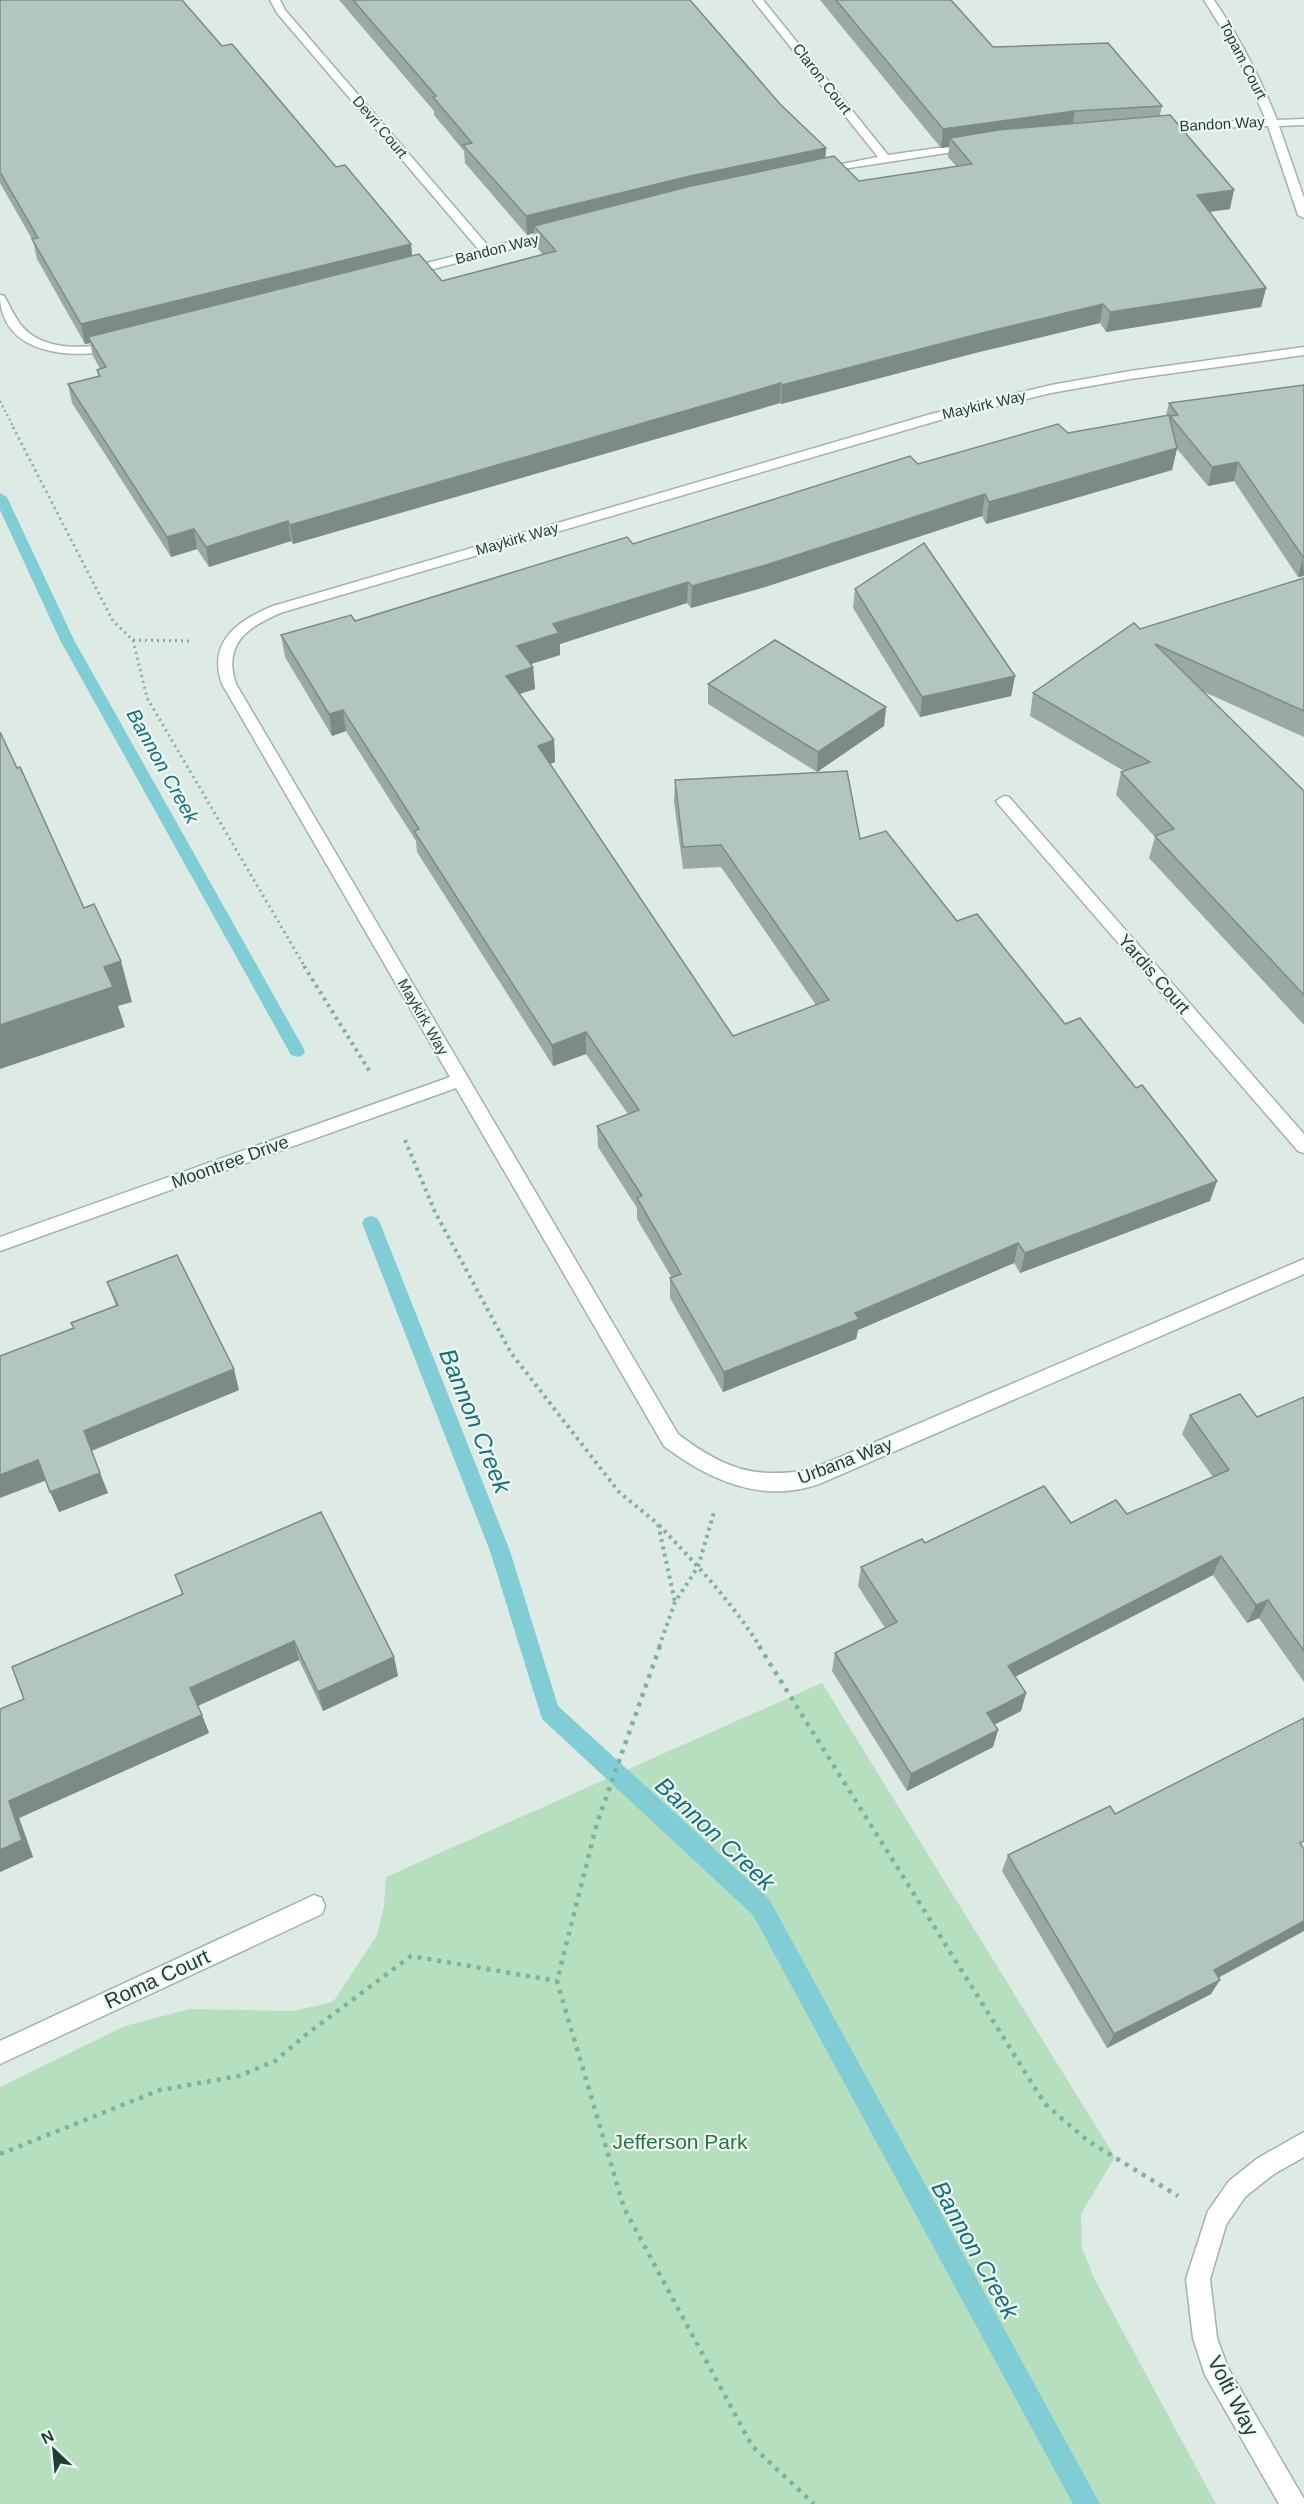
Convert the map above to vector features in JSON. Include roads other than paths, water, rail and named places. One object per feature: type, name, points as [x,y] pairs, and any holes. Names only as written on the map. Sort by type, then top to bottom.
[{"type":"street","name":"Devri Court","points":[[275,0],[281,11],[487,252]]},
{"type":"street","name":"Claron Court","points":[[758,0],[885,159]]},
{"type":"street","name":"Topam Court","points":[[1209,0],[1225,22],[1249,64],[1274,122],[1304,214]]},
{"type":"street","name":"Bandon Way","points":[[1146,128],[1304,122]]},
{"type":"street","points":[[808,174],[885,159],[987,144]]},
{"type":"street","name":"Bandon Way","points":[[396,275],[566,232]]},
{"type":"street","points":[[0,299],[19,331],[39,344],[65,350],[93,350],[122,345]]},
{"type":"street","name":"Maykirk Way","points":[[459,1080],[229,684],[223,663],[230,642],[245,626],[260,616],[278,609],[936,417],[1051,389],[1304,351]]},
{"type":"street","name":"Yardis Court","points":[[1004,801],[1304,1146]]},
{"type":"street","name":"Moontree Drive","points":[[0,1244],[459,1080]]},
{"type":"street","name":"Urbana Way","points":[[459,1080],[671,1440],[698,1462],[720,1473],[749,1481],[788,1483],[812,1478],[1304,1266]]},
{"type":"street","name":"Roma Court","points":[[0,2053],[314,1906]]},
{"type":"street","name":"Volti Way","points":[[1293,2504],[1218,2375],[1205,2338],[1198,2279],[1216,2219],[1237,2189],[1266,2166],[1304,2144]]},
{"type":"waterway","name":"Bannon Creek","points":[[0,497],[67,640],[297,1051]]},
{"type":"waterway","name":"Bannon Creek","points":[[371,1223],[500,1551],[549,1712],[761,1907],[1087,2504]]},
{"type":"park label","name":"Jefferson Park","points":[[680,2142]]}]
